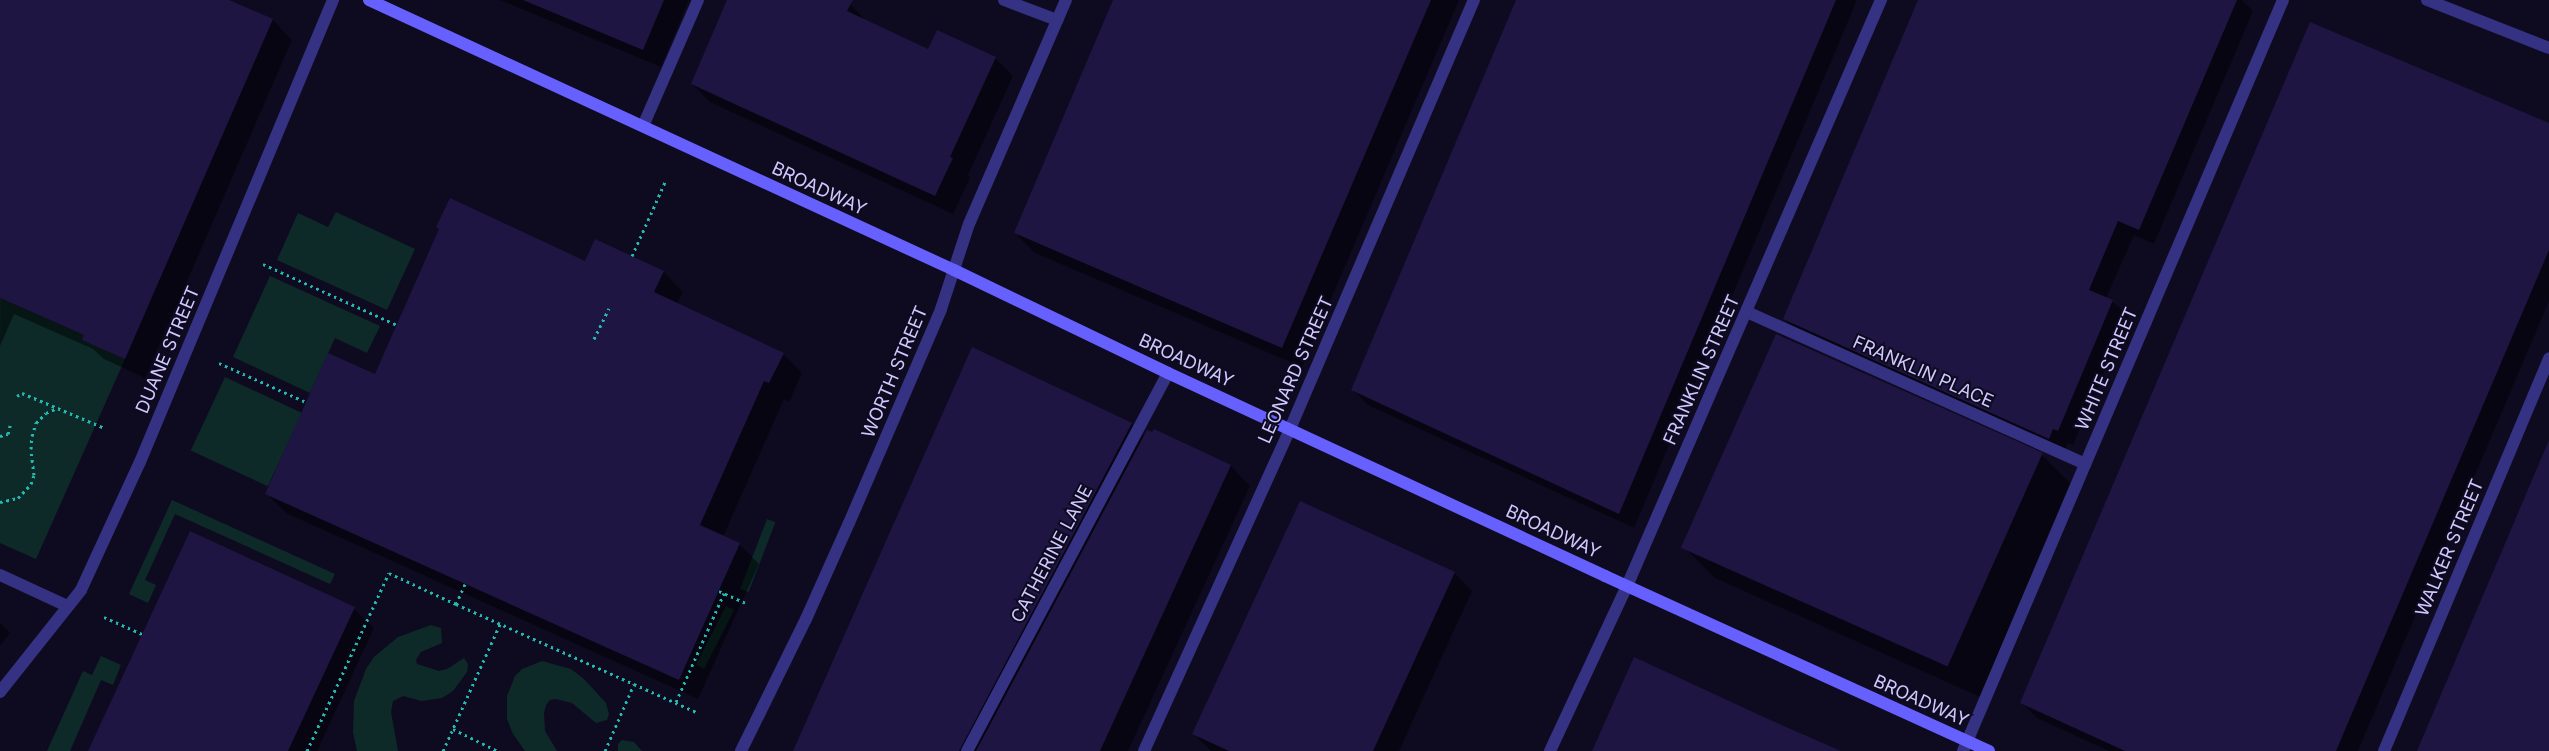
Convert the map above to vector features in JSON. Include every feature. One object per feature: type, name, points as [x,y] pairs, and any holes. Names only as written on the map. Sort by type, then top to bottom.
[{"type":"main road","name":"BROADWAY","points":[[369,0],[954,270],[1168,373],[1627,586],[1965,746],[1989,751]]},
{"type":"street","name":"DUANE STREET","points":[[0,692],[81,590],[140,462],[333,0]]},
{"type":"street","points":[[643,126],[698,0]]},
{"type":"street","points":[[1004,0],[1057,20]]},
{"type":"street","name":"WORTH STREET","points":[[741,751],[824,581],[941,309],[970,224],[1066,0]]},
{"type":"street","name":"LEONARD STREET","points":[[1145,750],[1290,429],[1474,0]]},
{"type":"street","name":"FRANKLIN STREET","points":[[1550,751],[1627,586],[1881,0]]},
{"type":"street","name":"WHITE STREET","points":[[1965,746],[2283,0]]},
{"type":"street","points":[[2427,0],[2549,48]]},
{"type":"street","name":"FRANKLIN PLACE","points":[[1747,312],[2085,464]]},
{"type":"street","name":"WALKER STREET","points":[[2384,751],[2549,358]]},
{"type":"street","name":"CATHERINE LANE","points":[[967,751],[1168,373]]},
{"type":"street","points":[[0,575],[68,606]]},
{"type":"path","points":[[632,256],[666,180]]},
{"type":"path","points":[[263,264],[397,325]]},
{"type":"path","points":[[594,339],[609,308]]},
{"type":"path","points":[[219,363],[306,402]]},
{"type":"path","points":[[17,396],[22,393],[106,428]]},
{"type":"path","points":[[0,502],[18,498],[31,484],[34,475],[31,449],[32,436],[36,423],[46,413],[57,408]]},
{"type":"path","points":[[0,436],[8,434],[11,422]]},
{"type":"path","points":[[306,751],[389,573],[699,713]]},
{"type":"path","points":[[456,604],[465,584]]},
{"type":"path","points":[[719,591],[748,604]]},
{"type":"path","points":[[676,703],[724,593]]},
{"type":"path","points":[[104,618],[142,634]]},
{"type":"path","points":[[443,751],[500,624]]},
{"type":"path","points":[[604,751],[634,684]]},
{"type":"path","points":[[452,730],[498,751]]},
{"type":"green space","points":[[336,212],[415,249],[387,310],[277,260],[298,213],[328,227]]},
{"type":"green space","points":[[270,276],[380,326],[367,353],[335,338],[310,393],[233,357]]},
{"type":"green space","points":[[0,298],[84,335],[83,340],[125,359],[36,559],[0,543]]},
{"type":"green space","points":[[225,377],[302,413],[268,486],[191,450]]},
{"type":"green space","points":[[172,500],[335,574],[330,584],[175,514],[145,580],[156,585],[148,603],[129,594]]},
{"type":"green space","points":[[767,519],[775,522],[749,592],[740,589]]},
{"type":"green space","points":[[726,606],[734,610],[704,669],[696,665]]},
{"type":"green space","points":[[431,625],[441,628],[442,643],[421,652],[416,660],[417,664],[439,671],[447,669],[464,658],[468,664],[467,672],[453,691],[442,698],[422,701],[403,696],[393,701],[391,712],[398,751],[357,751],[353,732],[354,701],[366,669],[374,657],[398,637]]},
{"type":"green space","points":[[101,656],[121,665],[113,685],[101,680],[70,751],[47,751],[83,671],[92,675]]},
{"type":"green space","points":[[542,661],[571,669],[584,679],[606,703],[609,714],[607,720],[596,723],[572,703],[556,699],[550,700],[546,705],[544,713],[545,731],[557,751],[525,751],[513,734],[507,719],[507,696],[515,676],[522,669]]},
{"type":"green space","points":[[622,740],[634,742],[642,751],[618,751],[618,744]]},
{"type":"building","points":[[0,0],[229,0],[273,19],[125,359],[82,340],[84,335],[0,298]]},
{"type":"building","points":[[523,0],[664,0],[643,50]]},
{"type":"building","points":[[727,0],[853,0],[847,11],[928,49],[937,30],[996,57],[950,157],[953,158],[935,196],[691,84]]},
{"type":"building","points":[[1113,0],[1431,0],[1282,348],[1014,233]]},
{"type":"building","points":[[1516,0],[1836,0],[1619,514],[1351,390]]},
{"type":"building","points":[[1918,0],[2237,0],[2139,230],[2118,221],[2089,290],[2113,300],[2058,431],[2053,429],[2049,439],[1783,319]]},
{"type":"building","points":[[2310,22],[2549,123],[2549,250],[2336,751],[2125,751],[2020,703]]},
{"type":"building","points":[[450,198],[585,261],[595,239],[664,271],[654,292],[784,353],[769,383],[764,381],[700,525],[740,543],[679,680],[265,494],[328,353],[375,374],[439,229],[436,227]]},
{"type":"building","points":[[1776,334],[2043,453],[1948,667],[1681,548]]},
{"type":"building","points":[[972,347],[1132,423],[959,751],[793,751]]},
{"type":"building","points":[[1154,429],[1231,465],[1100,751],[976,751],[1147,430],[1152,432]]},
{"type":"building","points":[[2549,440],[2549,751],[2417,751],[2487,586]]},
{"type":"building","points":[[1300,501],[1455,572],[1373,751],[1229,751],[1192,734]]},
{"type":"building","points":[[190,531],[355,607],[288,751],[88,751]]},
{"type":"building","points":[[1634,657],[1768,719],[1841,751],[1592,751]]}]
